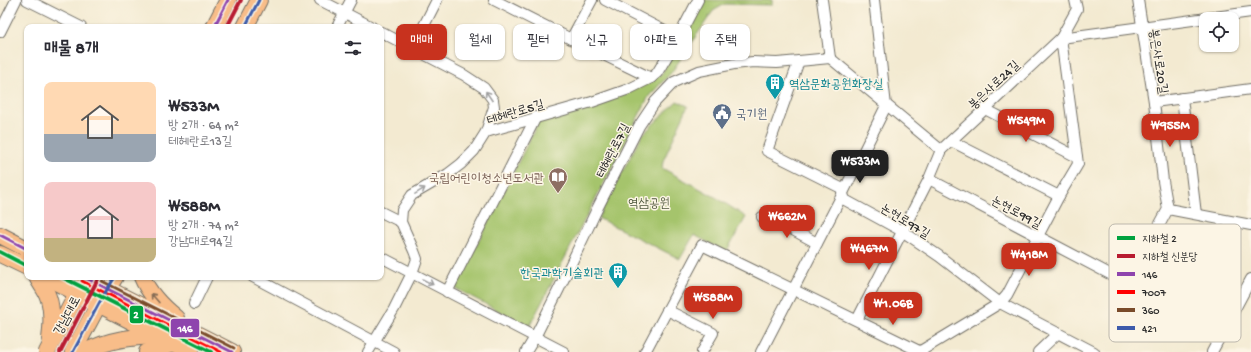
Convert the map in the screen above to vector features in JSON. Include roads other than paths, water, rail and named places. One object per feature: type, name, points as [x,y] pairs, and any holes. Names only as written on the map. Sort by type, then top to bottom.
[{"type":"main road","points":[[216,24],[228,0]]},
{"type":"main road","points":[[247,24],[259,0]]},
{"type":"main road","points":[[0,235],[24,247]]},
{"type":"main road","points":[[0,254],[24,266]]},
{"type":"main road","points":[[40,280],[50,303],[52,325],[48,350]]},
{"type":"main road","points":[[51,280],[191,352]]},
{"type":"main road","name":"강남대로","points":[[48,350],[84,280]]},
{"type":"main road","points":[[98,280],[111,283],[168,320],[232,352]]},
{"type":"main road","points":[[144,280],[148,289],[159,303],[194,334]]},
{"type":"main road","name":"강남대로","points":[[73,352],[111,283]]},
{"type":"main road","points":[[128,320],[124,312],[125,309],[131,307],[163,323],[168,320]]},
{"type":"main road","points":[[84,352],[119,339],[167,340]]},
{"type":"main road","points":[[147,352],[167,340]]},
{"type":"street","points":[[0,32],[16,0]]},
{"type":"street","points":[[27,0],[75,24]]},
{"type":"street","points":[[320,0],[367,24]]},
{"type":"street","points":[[339,24],[351,0]]},
{"type":"street","points":[[425,24],[437,0]]},
{"type":"street","points":[[494,0],[571,40],[651,78]]},
{"type":"street","points":[[571,40],[592,0]]},
{"type":"street","points":[[605,0],[651,24]]},
{"type":"street","name":"테헤란로5길","points":[[685,24],[698,0]]},
{"type":"street","points":[[822,0],[830,58],[886,106],[941,150]]},
{"type":"street","points":[[761,352],[886,106],[874,0]]},
{"type":"street","name":"봉은사로24길","points":[[857,320],[929,179],[941,150],[1061,38],[1077,9],[1075,0]]},
{"type":"street","name":"봉은사로20길","points":[[1138,0],[1154,102],[1163,181],[1168,209]]},
{"type":"street","points":[[645,352],[702,244],[919,351],[1000,303],[1007,295],[1059,196],[1078,164],[1061,38],[1251,12]]},
{"type":"street","points":[[384,34],[396,40]]},
{"type":"street","points":[[799,61],[830,58]]},
{"type":"street","points":[[434,60],[464,75],[484,88],[493,100],[494,107],[486,132]]},
{"type":"street","name":"테헤란로5길","points":[[401,222],[402,210],[412,195],[448,174],[461,164],[474,151],[486,132],[592,102],[630,89],[658,73],[665,60]]},
{"type":"street","name":"논현로97길","points":[[799,61],[767,151],[841,188],[845,200],[902,231],[939,256],[1000,303],[1094,352]]},
{"type":"street","name":"테헤란로7길","points":[[526,352],[535,337],[639,126],[655,102],[674,82],[699,71],[753,62],[777,63],[799,61]]},
{"type":"street","points":[[1154,102],[1251,89]]},
{"type":"street","points":[[1182,98],[1196,214]]},
{"type":"street","points":[[985,109],[1077,157]]},
{"type":"street","points":[[447,292],[536,117]]},
{"type":"street","points":[[951,141],[1059,196]]},
{"type":"street","name":"논현로99길","points":[[929,179],[1109,273]]},
{"type":"street","points":[[1160,224],[1168,209],[1251,225]]},
{"type":"street","points":[[368,352],[394,309],[412,273],[417,259],[401,222],[384,214]]},
{"type":"street","points":[[762,217],[769,217],[817,243]]},
{"type":"street","points":[[384,259],[564,352]]},
{"type":"street","points":[[1241,298],[1251,279]]},
{"type":"street","points":[[194,304],[206,280]]},
{"type":"street","points":[[259,280],[394,352]]},
{"type":"street","points":[[667,310],[712,332],[702,352]]},
{"type":"street","points":[[1038,352],[1058,333]]},
{"type":"street","points":[[1212,352],[1217,342]]},
{"type":"metro line","name":"신분당","points":[[229,24],[241,0]]},
{"type":"metro line","name":"2","points":[[0,252],[24,264]]},
{"type":"metro line","name":"2","points":[[68,280],[211,352]]},
{"type":"metro line","name":"신분당","points":[[60,352],[97,280]]},
{"type":"place","name":"역삼문화공원화장실","points":[[775,100]]},
{"type":"place","name":"국기원","points":[[722,130]]},
{"type":"place","name":"국립어린이청소년도서관","points":[[558,194]]},
{"type":"place","name":"한국과학기술회관","points":[[618,289]]},
{"type":"park label","name":"역삼공원","points":[[649,202]]}]
